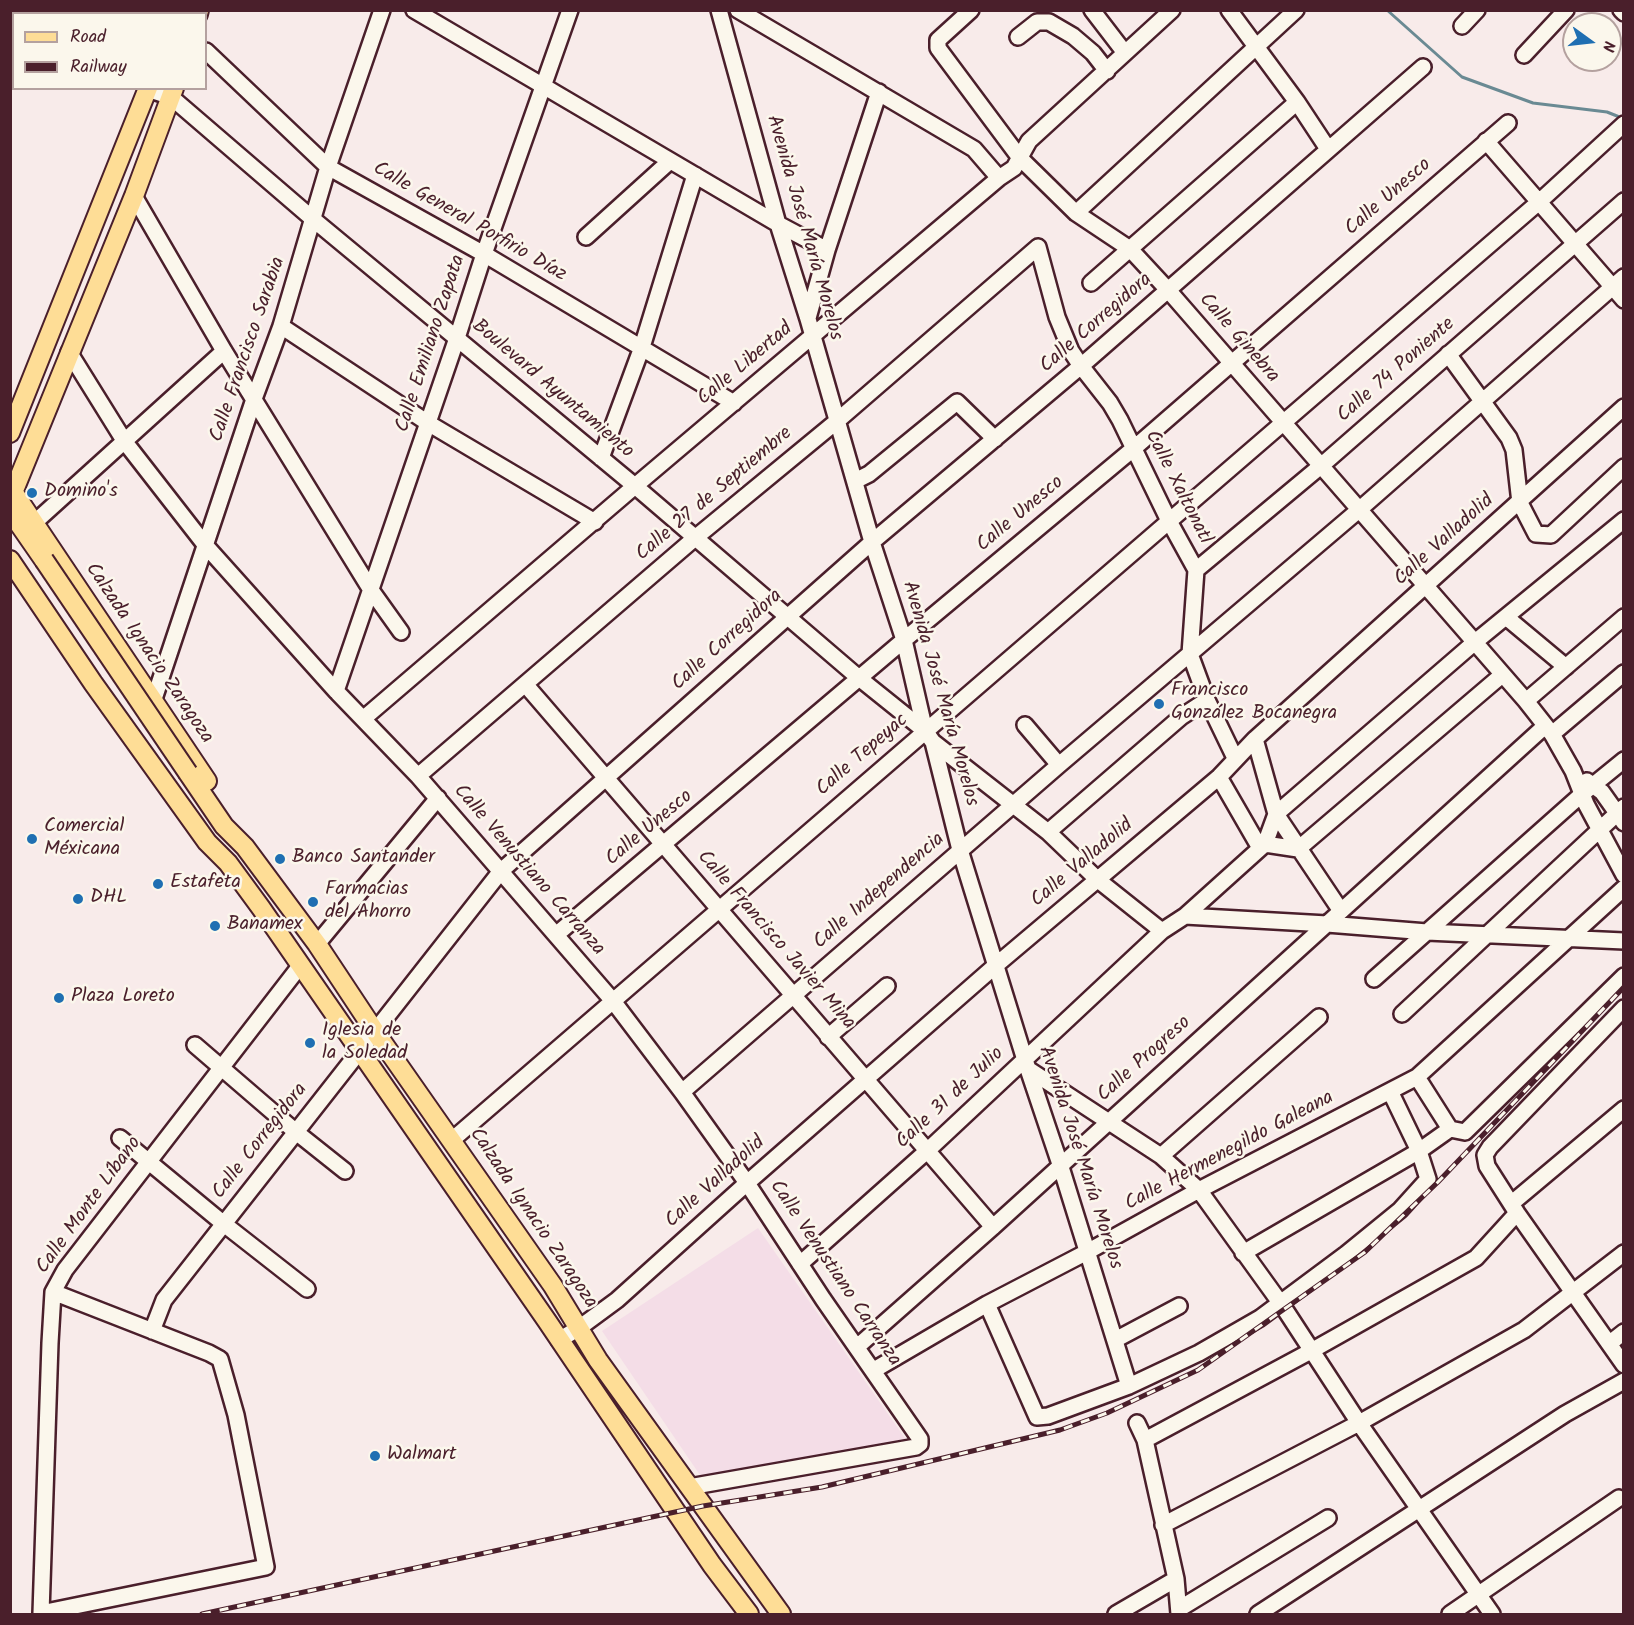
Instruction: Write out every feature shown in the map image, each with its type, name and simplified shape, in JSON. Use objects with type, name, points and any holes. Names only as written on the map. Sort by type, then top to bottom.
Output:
[{"type":"main road","points":[[12,427],[148,90]]},
{"type":"main road","points":[[12,493],[134,195],[173,93]]},
{"type":"main road","name":"Calzada Ignacio Zaragoza","points":[[12,493],[233,819],[246,847]]},
{"type":"main road","name":"Calzada Ignacio Zaragoza","points":[[10,511],[183,776],[228,862],[712,1565],[749,1614]]},
{"type":"main road","name":"Calzada Ignacio Zaragoza","points":[[10,533],[183,776],[224,826],[246,847],[317,944],[376,1033],[553,1286],[598,1360],[782,1614]]},
{"type":"main road","name":"Calzada Ignacio Zaragoza","points":[[10,560],[207,842],[228,862]]},
{"type":"main road","points":[[10,577],[22,583],[37,598]]},
{"type":"main road","points":[[61,636],[60,618],[64,611],[72,608],[95,615]]},
{"type":"main road","points":[[562,1344],[598,1360]]},
{"type":"street","name":"Calle Francisco Sarabia","points":[[153,702],[254,399],[281,326],[328,167],[382,10]]},
{"type":"street","points":[[414,10],[778,224],[827,249]]},
{"type":"street","name":"Calle Emiliano Zapata","points":[[336,691],[484,254],[570,10]]},
{"type":"street","name":"Avenida José María Morelos","points":[[719,10],[778,224],[808,318],[872,542],[904,640],[960,850],[1129,1386]]},
{"type":"street","points":[[738,10],[974,149],[999,178]]},
{"type":"street","name":"Calle Ginebra","points":[[971,10],[938,40],[938,48],[1020,158],[1076,213],[1130,249],[1322,465],[1526,701],[1549,730],[1573,771],[1581,795],[1623,875]]},
{"type":"street","points":[[1092,10],[1125,53]]},
{"type":"street","name":"Calle Libertad","points":[[363,719],[635,486],[999,178],[1014,168],[1029,141],[1107,71],[1155,16],[1172,10]]},
{"type":"street","points":[[1076,213],[1296,10]]},
{"type":"street","points":[[1462,26],[1477,10]]},
{"type":"street","points":[[1524,55],[1566,10]]},
{"type":"street","points":[[1232,15],[1328,148]]},
{"type":"street","points":[[1018,37],[1037,22],[1049,22],[1073,36],[1093,53],[1107,71]]},
{"type":"street","name":"Calle General Porfirio Díaz","points":[[207,52],[328,167],[484,254],[734,403]]},
{"type":"street","name":"Calle Corregidora","points":[[152,1331],[164,1300],[501,871],[786,616],[1081,366],[1423,67]]},
{"type":"street","name":"Boulevard Ayuntamiento","points":[[154,90],[173,93],[314,220],[635,486],[859,678],[1048,832],[1098,880],[1162,931]]},
{"type":"street","points":[[808,318],[827,249],[879,92]]},
{"type":"street","points":[[1091,283],[1297,102]]},
{"type":"street","name":"Calle Unesco","points":[[557,934],[1133,449],[1508,123]]},
{"type":"street","name":"Calle 74 Poniente","points":[[1169,521],[1539,202],[1623,124]]},
{"type":"street","points":[[1486,141],[1574,243],[1618,282],[1623,300]]},
{"type":"street","points":[[586,237],[670,161]]},
{"type":"street","points":[[601,458],[642,347],[695,175]]},
{"type":"street","points":[[134,195],[224,351],[371,590],[401,632]]},
{"type":"street","name":"Calle 74 Poniente","points":[[1196,570],[1322,465],[1623,201]]},
{"type":"street","name":"Calle Xaltonatl","points":[[1038,247],[1057,317],[1071,351],[1110,403],[1196,570],[1190,654],[1207,700],[1235,758]]},
{"type":"street","name":"Calle 27 de Septiembre","points":[[418,776],[695,538],[837,421],[1038,247]]},
{"type":"street","name":"Calle Independencia","points":[[682,1092],[960,850],[1360,509],[1618,282]]},
{"type":"street","points":[[281,326],[428,423],[595,522]]},
{"type":"street","points":[[34,523],[224,351]]},
{"type":"street","name":"Calle Venustiano Carranza","points":[[69,352],[125,442],[206,546],[336,691],[438,798],[613,1001],[747,1183],[920,1439],[920,1444],[916,1447],[689,1487]]},
{"type":"street","points":[[1448,354],[1483,399],[1509,438],[1514,450],[1520,503],[1536,534],[1551,535],[1623,466]]},
{"type":"street","points":[[855,481],[869,474],[957,402],[995,439]]},
{"type":"street","name":"Calle Valladolid","points":[[562,1344],[579,1328],[617,1300],[995,966],[1219,777],[1255,739],[1520,503],[1623,407]]},
{"type":"street","points":[[1276,814],[1475,642],[1623,520]]},
{"type":"street","name":"Calle Tepeyac","points":[[452,1140],[719,908],[929,736],[1169,521]]},
{"type":"street","points":[[1506,616],[1566,667]]},
{"type":"street","points":[[1526,701],[1623,617]]},
{"type":"street","name":"Calle Progreso","points":[[857,1347],[993,1227],[1341,911],[1549,730],[1623,673]]},
{"type":"street","points":[[1219,777],[1262,846],[1298,849],[1502,675]]},
{"type":"street","name":"Calle Francisco Javier Mina","points":[[525,684],[993,1227]]},
{"type":"street","points":[[1048,832],[1181,717],[1207,700]]},
{"type":"street","points":[[1025,725],[1059,765]]},
{"type":"street","points":[[1255,739],[1276,814],[1341,911]]},
{"type":"street","points":[[1374,979],[1623,760]]},
{"type":"street","name":"Calle Ginebra","points":[[1573,771],[1602,792],[1622,814]]},
{"type":"street","points":[[317,944],[438,798]]},
{"type":"street","name":"Calle 31 de Julio","points":[[800,1264],[1027,1064],[1162,931],[1185,916],[1262,846],[1276,814]]},
{"type":"street","points":[[1402,1014],[1600,830],[1622,814]]},
{"type":"street","name":"Calle Hermenegildo Galeana","points":[[874,1370],[987,1304],[1199,1190],[1417,1077],[1623,888]]},
{"type":"street","points":[[1185,916],[1203,919],[1327,924],[1487,936],[1623,941]]},
{"type":"street","name":"Calle Monte Líbano","points":[[152,1331],[216,1355],[220,1359],[236,1415],[266,1567],[41,1613],[53,1292],[65,1270],[300,966]]},
{"type":"street","points":[[1243,1253],[1458,1130],[1623,976]]},
{"type":"street","points":[[828,1037],[887,986]]},
{"type":"street","points":[[1623,1008],[1490,1147],[1485,1155],[1487,1166],[1514,1208],[1610,1343],[1623,1365]]},
{"type":"street","points":[[1161,1156],[1319,1017]]},
{"type":"street","points":[[195,1045],[345,1171]]},
{"type":"street","points":[[1027,1064],[1108,1122],[1161,1156],[1199,1190],[1279,1302],[1359,1423],[1492,1614]]},
{"type":"street","points":[[1417,1077],[1458,1130]]},
{"type":"street","points":[[987,1304],[1037,1417],[1048,1416],[1129,1386],[1198,1353],[1260,1318],[1346,1254],[1391,1217],[1428,1179],[1419,1151],[1390,1091]]},
{"type":"street","points":[[1145,1440],[1311,1351],[1476,1258],[1514,1208],[1623,1109]]},
{"type":"street","points":[[120,1138],[307,1289]]},
{"type":"street","points":[[1163,1525],[1359,1423],[1524,1330],[1623,1253]]},
{"type":"street","points":[[53,1292],[152,1331]]},
{"type":"street","points":[[1115,1340],[1179,1306]]},
{"type":"street","points":[[1610,1343],[1623,1332]]},
{"type":"street","points":[[1258,1614],[1565,1414],[1623,1381]]},
{"type":"street","points":[[1137,1423],[1145,1440],[1176,1579],[1179,1612],[1328,1518]]},
{"type":"street","points":[[1450,1614],[1619,1498]]},
{"type":"street","points":[[1116,1614],[1176,1579]]},
{"type":"shaded area","points":[[758,1228],[909,1444],[704,1481],[602,1331]]},
{"type":"waterway","points":[[1387,10],[1462,77],[1533,103],[1607,112],[1622,118]]},
{"type":"railway","points":[[202,1614],[703,1506],[822,1487],[1060,1430],[1107,1413],[1198,1370],[1365,1252],[1438,1182],[1624,987]]},
{"type":"place","name":"Domino's","points":[[32,493]]},
{"type":"place","name":"Francisco González Bocanegra","points":[[1159,704]]},
{"type":"place","name":"Comercial Méxicana","points":[[32,839]]},
{"type":"place","name":"Banco Santander","points":[[280,859]]},
{"type":"place","name":"Estafeta","points":[[158,884]]},
{"type":"place","name":"DHL","points":[[78,899]]},
{"type":"place","name":"Farmacias del Ahorro","points":[[313,902]]},
{"type":"place","name":"Banamex","points":[[215,926]]},
{"type":"place","name":"Plaza Loreto","points":[[59,998]]},
{"type":"place","name":"Iglesia de la Soledad","points":[[310,1043]]},
{"type":"place","name":"Walmart","points":[[375,1456]]}]
